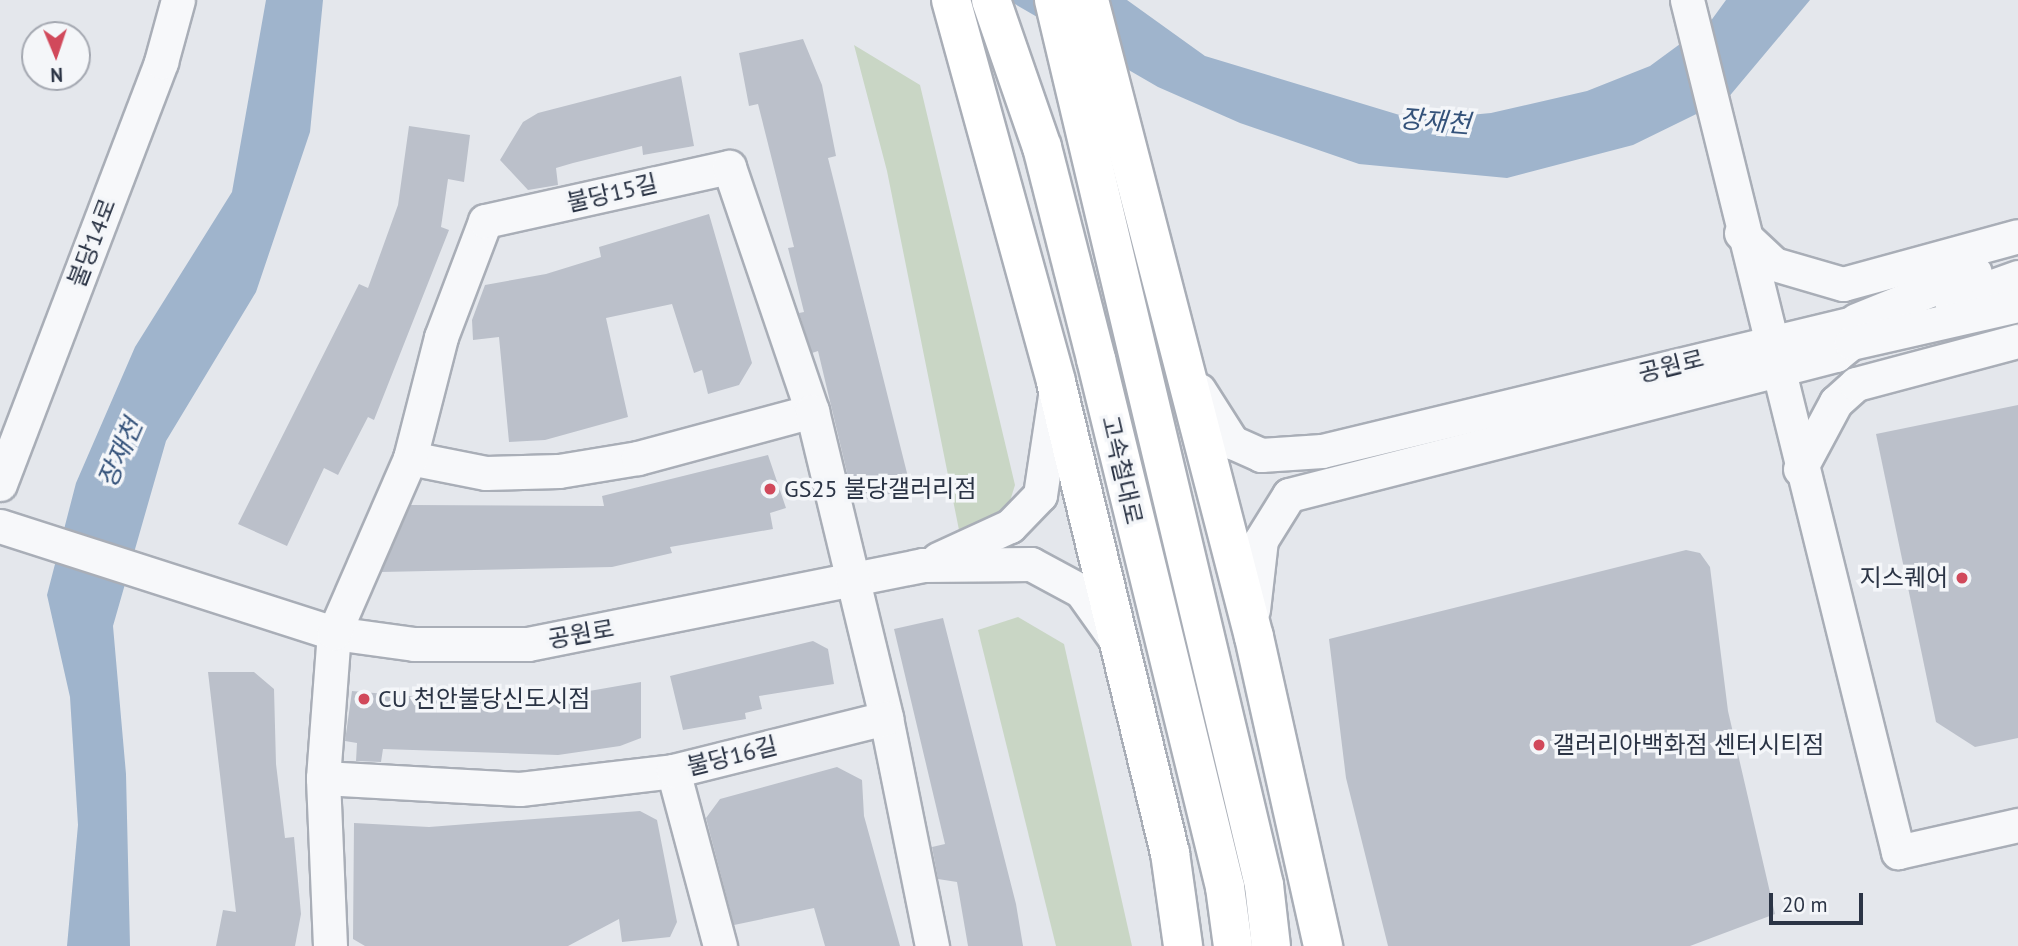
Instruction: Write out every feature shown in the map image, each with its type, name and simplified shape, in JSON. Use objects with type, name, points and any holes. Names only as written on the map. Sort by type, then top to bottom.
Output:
[{"type":"main road","points":[[951,0],[1056,382],[1170,853],[1183,946]]},
{"type":"main road","name":"고속철대로","points":[[991,0],[1042,147],[1225,887],[1233,946]]},
{"type":"main road","name":"고속철대로","points":[[1054,0],[1264,885],[1271,946]]},
{"type":"main road","points":[[1089,0],[1254,637],[1324,946]]},
{"type":"street","name":"불당14로","points":[[0,484],[161,62],[178,0]]},
{"type":"street","points":[[1689,8],[1741,233],[1898,852],[2018,825]]},
{"type":"street","name":"불당15길","points":[[334,633],[410,457],[440,337],[485,222],[729,167],[812,411],[852,580]]},
{"type":"street","points":[[1741,233],[1774,264],[1843,284],[2018,236]]},
{"type":"street","points":[[1846,324],[2018,253]]},
{"type":"street","name":"공원로","points":[[1254,637],[1252,578],[1270,517],[1289,495],[1772,357],[1846,324],[1959,299],[2018,277]]},
{"type":"street","name":"공원로","points":[[1182,362],[1233,442],[1261,455],[1322,451],[1772,357],[1836,355],[1851,343],[2018,305]]},
{"type":"street","points":[[1836,355],[1856,358],[1972,329],[2018,328]]},
{"type":"street","points":[[1800,469],[1836,402],[1856,384],[2018,341]]},
{"type":"street","points":[[923,565],[1010,526],[1040,495],[1056,382]]},
{"type":"street","points":[[410,457],[486,473],[559,471],[638,458],[812,411]]},
{"type":"street","name":"공원로","points":[[0,526],[334,633],[414,644],[528,644],[923,565]]},
{"type":"street","points":[[923,565],[1031,564],[1081,592],[1120,647]]},
{"type":"street","points":[[852,580],[886,718],[932,946]]},
{"type":"street","points":[[330,946],[323,778],[334,633]]},
{"type":"street","name":"불당16길","points":[[720,946],[673,771],[886,718]]},
{"type":"street","points":[[323,778],[520,789],[673,771]]},
{"type":"green space","points":[[854,45],[920,85],[1015,485],[1010,501],[988,524],[959,530],[887,171]]},
{"type":"green space","points":[[1018,617],[1064,644],[1132,946],[1056,946],[978,630]]},
{"type":"water","name":"장재천","points":[[266,0],[323,0],[310,132],[256,292],[166,441],[113,626],[126,774],[130,946],[67,946],[78,825],[70,697],[47,595],[76,483],[135,347],[232,192]]},
{"type":"water","name":"장재천","points":[[1008,0],[1127,0],[1205,56],[1416,120],[1491,113],[1587,91],[1650,66],[1710,22],[1726,0],[1810,0],[1727,99],[1633,145],[1507,178],[1359,164],[1240,123],[1158,87]]},
{"type":"building","points":[[803,39],[822,85],[836,156],[828,158],[911,489],[854,502],[818,351],[812,353],[799,313],[804,312],[788,248],[794,247],[758,104],[749,106],[739,53]]},
{"type":"building","points":[[681,76],[694,146],[643,155],[642,146],[573,163],[556,168],[558,185],[528,190],[500,160],[523,122],[538,113]]},
{"type":"building","points":[[409,126],[470,135],[464,182],[448,179],[441,227],[449,230],[374,420],[368,417],[338,475],[324,468],[287,546],[238,524],[359,284],[368,288],[398,205]]},
{"type":"building","points":[[709,214],[752,363],[739,385],[708,394],[702,370],[694,373],[672,304],[606,318],[628,417],[545,440],[509,442],[499,337],[473,340],[472,320],[485,285],[546,274],[601,257],[599,247]]},
{"type":"building","name":"지스퀘어","points":[[2018,405],[2018,738],[1975,747],[1936,722],[1876,434]]},
{"type":"building","points":[[768,455],[786,508],[770,513],[773,529],[670,547],[672,553],[612,567],[381,572],[410,505],[604,506],[602,496]]},
{"type":"building","name":"갤러리아백화점 센터시티점","points":[[1686,550],[1700,553],[1710,567],[1728,711],[1775,914],[1690,946],[1388,946],[1346,778],[1329,639]]},
{"type":"building","points":[[943,618],[1016,904],[1023,946],[968,946],[957,882],[938,879],[932,847],[945,844],[894,629]]},
{"type":"building","points":[[813,641],[828,649],[834,684],[759,696],[762,709],[745,713],[746,719],[683,730],[670,676]]},
{"type":"building","points":[[208,672],[254,672],[274,689],[276,764],[285,838],[294,837],[301,914],[295,946],[216,946],[223,910],[236,912]]},
{"type":"building","points":[[641,682],[641,738],[620,746],[558,755],[383,749],[381,762],[356,761],[357,743],[345,741],[352,691],[463,701],[549,698]]},
{"type":"building","points":[[837,767],[862,780],[864,816],[900,946],[825,946],[814,908],[734,925],[706,818],[720,799]]},
{"type":"building","points":[[640,811],[657,820],[677,922],[670,937],[622,942],[619,919],[568,946],[365,946],[353,939],[354,823],[429,827]]},
{"type":"place","name":"GS25 불당갤러리점","points":[[770,489]]},
{"type":"place","name":"지스퀘어","points":[[1962,578]]},
{"type":"place","name":"CU 천안불당신도시점","points":[[364,699]]},
{"type":"place","name":"갤러리아백화점 센터시티점","points":[[1539,745]]}]
